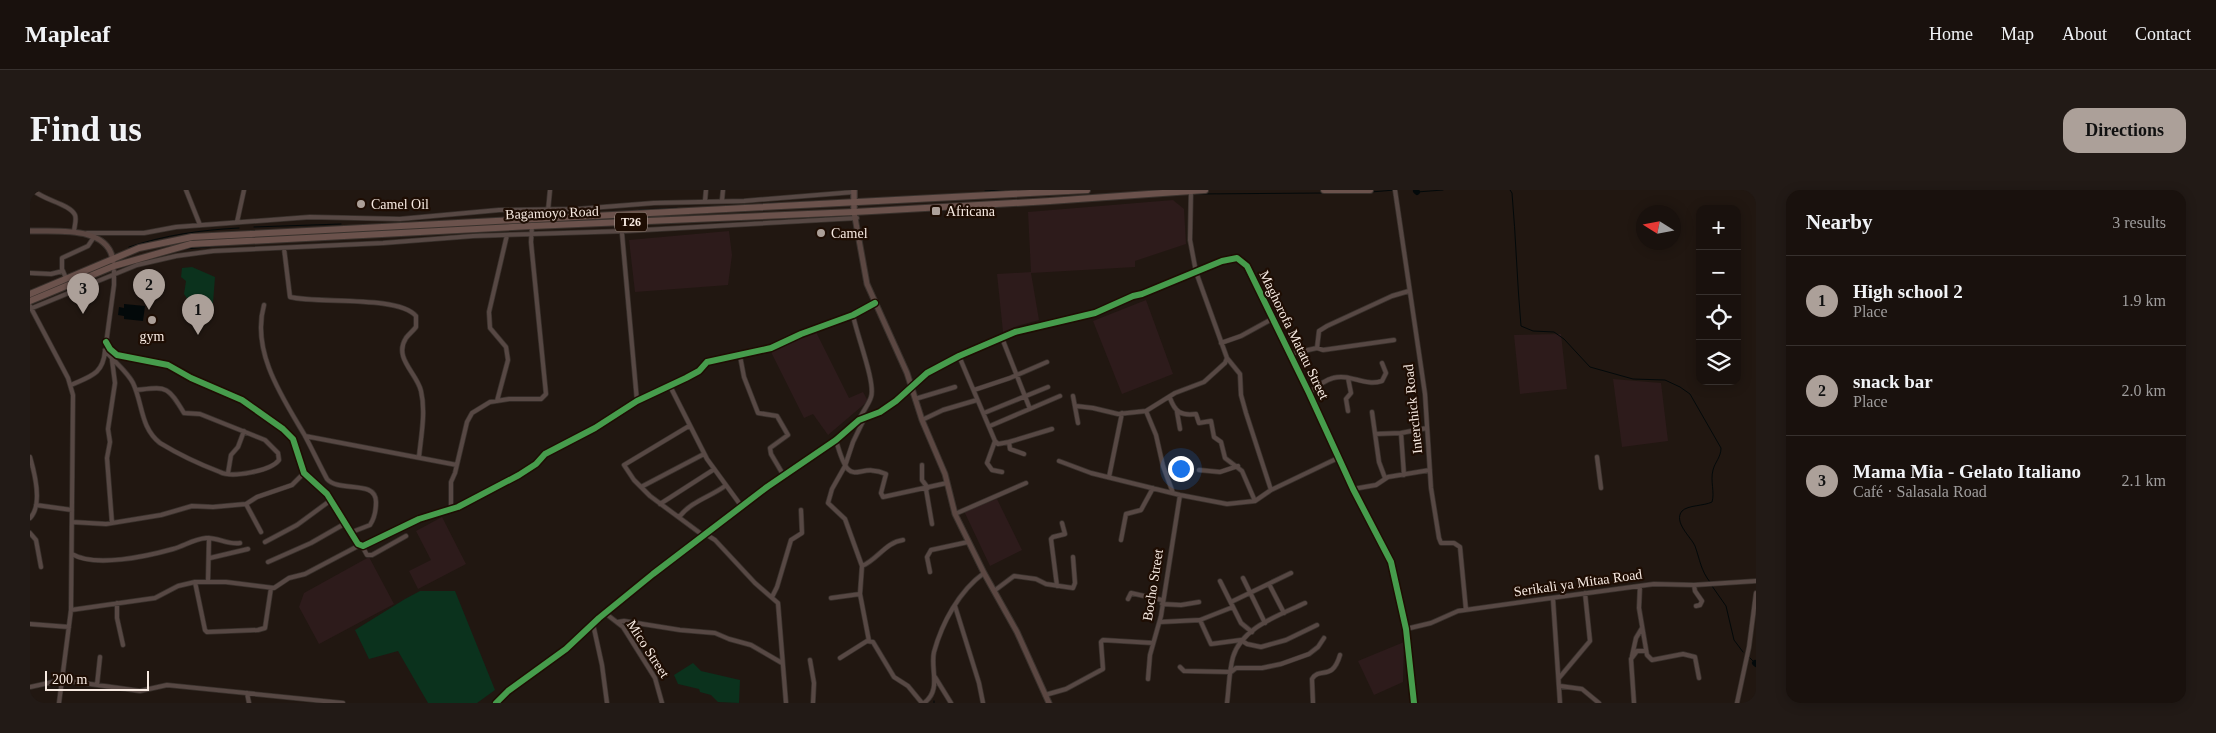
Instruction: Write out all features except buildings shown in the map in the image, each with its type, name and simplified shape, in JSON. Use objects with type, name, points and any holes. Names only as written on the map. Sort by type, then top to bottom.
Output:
[{"type":"highway","name":"Bagamoyo Road","points":[[30,294],[139,248],[180,239],[241,233],[979,193],[1088,190]]},
{"type":"highway","name":"Bagamoyo Road","points":[[30,306],[114,270],[191,244],[621,222],[856,215],[1205,190]]},
{"type":"highway","points":[[1324,190],[1370,190]]},
{"type":"main road","points":[[854,191],[856,215]]},
{"type":"street","points":[[34,190],[43,198],[62,205],[73,213],[75,219],[74,232]]},
{"type":"street","points":[[186,190],[200,225]]},
{"type":"street","points":[[237,222],[244,190]]},
{"type":"street","points":[[548,211],[550,190]]},
{"type":"street","points":[[705,202],[706,190]]},
{"type":"street","points":[[722,200],[723,190]]},
{"type":"street","points":[[1191,190],[1190,240],[1196,272],[1227,358],[1240,374],[1241,395],[1270,490]]},
{"type":"street","name":"Interchick Road","points":[[1395,190],[1424,388],[1430,470],[1439,541],[1443,544],[1454,543],[1460,547],[1466,610]]},
{"type":"street","points":[[30,231],[144,233],[200,225],[310,217],[400,219],[499,210],[548,211],[854,191]]},
{"type":"street","points":[[114,270],[190,254],[231,249],[284,248],[507,235],[622,232],[856,215],[863,272],[907,373],[922,420],[947,483],[955,514],[984,573],[1017,632],[1049,703]]},
{"type":"street","points":[[621,222],[637,401]]},
{"type":"street","points":[[451,510],[450,490],[469,417],[479,407],[497,401],[541,399],[547,392],[531,235],[532,226]]},
{"type":"street","points":[[71,385],[100,370],[103,364],[114,285],[113,258],[106,246],[94,237],[82,233]]},
{"type":"street","points":[[497,401],[508,360],[506,347],[490,328],[489,312],[507,235]]},
{"type":"street","points":[[66,278],[63,271],[62,258],[88,246],[94,237]]},
{"type":"street","points":[[284,248],[290,297],[374,303],[400,308],[412,312],[416,316],[416,327],[406,338],[402,350],[406,363],[421,390],[422,412],[419,457]]},
{"type":"street","name":"Maghorofa Matatu Street","points":[[859,420],[880,412],[927,373],[959,356],[1015,332],[1095,312],[1227,259],[1240,259],[1247,266],[1353,489],[1391,562],[1406,629],[1414,703]]},
{"type":"street","points":[[30,273],[51,274],[63,271]]},
{"type":"street","points":[[1317,348],[1318,334],[1322,329],[1392,296],[1409,291]]},
{"type":"street","points":[[71,610],[155,598],[178,586],[195,582],[208,581],[271,588],[289,578],[305,574],[419,519],[451,510],[519,475],[536,464],[545,454],[595,428],[637,401],[694,374],[707,362],[771,348],[801,334],[853,315],[875,303]]},
{"type":"street","points":[[264,305],[262,332],[266,361],[278,388],[330,482],[369,489],[376,496],[372,523],[368,527],[352,532]]},
{"type":"street","points":[[30,306],[71,385],[74,406],[71,610],[59,703]]},
{"type":"street","points":[[496,703],[512,688],[566,649],[605,613],[742,507],[836,440],[859,420],[871,397],[872,386],[853,315]]},
{"type":"street","points":[[1221,343],[1241,336],[1272,319]]},
{"type":"street","points":[[1002,338],[1030,409]]},
{"type":"street","points":[[1290,354],[1317,348],[1323,350],[1394,340]]},
{"type":"street","points":[[106,342],[117,355],[168,365],[190,378],[250,404],[290,435],[304,473],[331,500],[366,554],[370,555],[406,536]]},
{"type":"street","points":[[105,350],[131,380],[136,390],[143,420],[148,431],[155,438],[195,462],[220,473],[262,470],[276,464],[279,460],[278,454],[268,442],[200,414],[184,413],[175,397],[161,388],[136,390]]},
{"type":"street","points":[[740,356],[744,378],[758,413],[777,416],[788,435],[770,448],[771,454],[784,476]]},
{"type":"street","points":[[959,356],[995,441],[987,463],[992,470],[1002,472]]},
{"type":"street","points":[[1076,406],[1122,413],[1146,410],[1180,391],[1204,382],[1225,363],[1227,358]]},
{"type":"street","points":[[112,359],[115,386],[108,430],[110,442],[107,458],[112,523]]},
{"type":"street","points":[[974,390],[1016,376],[1047,362]]},
{"type":"street","points":[[1309,393],[1333,378],[1348,378],[1368,383],[1382,381],[1386,373],[1382,363]]},
{"type":"street","points":[[1348,378],[1351,392],[1346,399],[1348,411]]},
{"type":"street","points":[[670,386],[713,470],[742,507]]},
{"type":"street","points":[[915,399],[955,387]]},
{"type":"street","points":[[984,413],[1048,387]]},
{"type":"street","points":[[990,426],[1060,396]]},
{"type":"street","points":[[1073,396],[1078,423]]},
{"type":"street","points":[[1170,398],[1173,408],[1177,412],[1189,415],[1196,414],[1199,422],[1211,421],[1214,437],[1220,441],[1225,458],[1238,466],[1244,474],[1254,501]]},
{"type":"street","points":[[922,420],[943,410],[977,400]]},
{"type":"street","points":[[1146,410],[1156,435],[1163,466],[1173,493]]},
{"type":"street","points":[[1177,412],[1180,429]]},
{"type":"street","points":[[1372,412],[1379,462],[1385,478]]},
{"type":"street","points":[[1109,477],[1122,413]]},
{"type":"street","points":[[866,416],[850,450],[845,466],[832,489],[828,503],[845,519],[862,566],[860,594],[869,641],[876,645],[894,677],[908,686],[923,703],[930,696],[935,677],[933,659],[944,625],[955,606],[974,581],[984,573]]},
{"type":"street","points":[[689,426],[624,463],[634,480],[641,487],[660,504],[706,536],[715,540],[778,605],[786,703]]},
{"type":"street","points":[[1375,434],[1401,433],[1428,428]]},
{"type":"street","points":[[995,441],[998,444],[1009,442],[1052,429]]},
{"type":"street","points":[[228,473],[231,455],[238,449],[244,431]]},
{"type":"street","points":[[1401,433],[1404,475]]},
{"type":"street","points":[[304,436],[457,465]]},
{"type":"street","points":[[836,440],[845,466],[853,473],[872,471],[886,474],[881,493],[883,497],[947,483]]},
{"type":"street","points":[[1009,442],[1010,449],[1024,454]]},
{"type":"street","points":[[641,487],[704,454]]},
{"type":"street","points":[[1597,457],[1601,488]]},
{"type":"street","points":[[30,458],[36,505],[34,514],[30,518]]},
{"type":"street","points":[[1059,461],[1075,468],[1220,504],[1254,501],[1270,490],[1338,458]]},
{"type":"street","points":[[922,465],[922,480],[927,488],[932,524]]},
{"type":"street","points":[[1199,470],[1220,472],[1238,466]]},
{"type":"street","points":[[660,504],[713,470]]},
{"type":"street","points":[[1353,489],[1376,485],[1385,478],[1430,470]]},
{"type":"street","points":[[72,522],[112,523],[161,515],[192,506],[214,507],[246,504],[257,497],[292,486],[304,473]]},
{"type":"street","points":[[955,514],[1026,483]]},
{"type":"street","points":[[677,516],[680,516],[684,510],[703,497],[725,486]]},
{"type":"street","points":[[1121,540],[1126,514],[1141,510],[1153,488]]},
{"type":"street","name":"Bocho Street","points":[[1148,679],[1153,643],[1160,622],[1180,495]]},
{"type":"street","points":[[265,542],[297,525],[331,500]]},
{"type":"street","points":[[246,504],[261,532]]},
{"type":"street","points":[[36,505],[72,510]]},
{"type":"street","points":[[772,597],[777,587],[791,540],[802,533],[801,510]]},
{"type":"street","points":[[268,562],[310,543],[346,523]]},
{"type":"street","points":[[1057,586],[1052,539],[1053,537],[1065,534],[1062,523]]},
{"type":"street","points":[[30,532],[36,540],[42,567]]},
{"type":"street","points":[[72,554],[86,560],[134,557],[156,554],[209,538],[230,543],[240,543]]},
{"type":"street","points":[[208,581],[209,538]]},
{"type":"street","points":[[862,566],[873,560],[894,541],[903,540]]},
{"type":"street","points":[[930,572],[927,557],[931,550],[968,542]]},
{"type":"street","points":[[210,558],[248,550]]},
{"type":"street","points":[[994,591],[1014,576],[1036,578],[1046,584],[1071,588],[1075,585],[1073,556]]},
{"type":"street","points":[[1231,602],[1292,573]]},
{"type":"street","points":[[1243,578],[1265,623]]},
{"type":"street","name":"Serikali ya Mitaa Road","points":[[1406,629],[1431,623],[1454,612],[1585,593],[1640,586],[1756,581]]},
{"type":"street","points":[[195,582],[205,630],[208,632],[258,630],[265,628],[271,588]]},
{"type":"street","points":[[1220,582],[1241,622],[1252,632]]},
{"type":"street","points":[[1269,584],[1284,613]]},
{"type":"street","points":[[1694,585],[1695,591],[1702,601],[1700,605],[1696,606]]},
{"type":"street","points":[[1640,586],[1639,608],[1646,655],[1652,660],[1683,654],[1696,657],[1699,678]]},
{"type":"street","points":[[1559,678],[1590,641],[1585,593]]},
{"type":"street","points":[[1738,703],[1754,635],[1756,593]]},
{"type":"street","points":[[831,598],[860,594]]},
{"type":"street","points":[[1128,599],[1130,594],[1132,594],[1181,605],[1199,602]]},
{"type":"street","points":[[1553,599],[1560,703]]},
{"type":"street","points":[[118,603],[118,618],[123,645]]},
{"type":"street","points":[[1200,620],[1211,644],[1241,640],[1265,623],[1305,603]]},
{"type":"street","points":[[955,606],[984,702]]},
{"type":"street","points":[[1160,622],[1200,620],[1233,606]]},
{"type":"street","name":"Mico Street","points":[[605,613],[623,627],[655,678],[662,703]]},
{"type":"street","points":[[618,622],[624,621],[680,630],[708,631],[751,645],[782,663]]},
{"type":"street","points":[[30,624],[69,627]]},
{"type":"street","points":[[593,624],[602,665],[607,703]]},
{"type":"street","points":[[1241,640],[1255,646],[1268,645],[1286,640],[1317,625]]},
{"type":"street","points":[[1634,703],[1630,670],[1636,638],[1642,628]]},
{"type":"street","points":[[1180,666],[1184,671],[1231,672],[1236,668],[1262,668],[1299,658],[1314,651],[1324,638]]},
{"type":"street","points":[[1045,695],[1066,689],[1103,669],[1101,642],[1103,640],[1153,643]]},
{"type":"street","points":[[1228,703],[1232,659],[1241,640]]},
{"type":"street","points":[[840,658],[869,641]]},
{"type":"street","points":[[1632,656],[1640,650],[1646,651]]},
{"type":"street","points":[[1313,703],[1312,679],[1317,674],[1329,673],[1333,670],[1340,655]]},
{"type":"street","points":[[97,685],[100,657]]},
{"type":"street","points":[[810,660],[814,683],[813,703]]},
{"type":"street","points":[[935,677],[951,703]]},
{"type":"street","points":[[30,687],[62,680],[140,691],[167,685],[343,703]]},
{"type":"street","points":[[1560,686],[1582,689],[1599,703]]},
{"type":"street","points":[[247,694],[249,703]]},
{"type":"shaded area","points":[[1173,200],[1184,209],[1186,244],[1135,261],[1135,267],[1031,273],[1039,320],[1003,332],[997,274],[1031,272],[1028,212]]},
{"type":"shaded area","points":[[729,231],[732,255],[728,285],[635,292],[629,240]]},
{"type":"shaded area","points":[[1146,300],[1173,374],[1122,394],[1093,321]]},
{"type":"shaded area","points":[[124,304],[145,306],[143,321],[124,319],[124,316],[118,315],[119,307],[124,308]]},
{"type":"shaded area","points":[[814,328],[849,398],[863,392],[868,401],[828,435],[813,414],[804,418],[770,350],[814,331]]},
{"type":"shaded area","points":[[1561,334],[1567,389],[1520,394],[1514,335]]},
{"type":"shaded area","points":[[1613,379],[1661,383],[1668,441],[1622,447]]},
{"type":"shaded area","points":[[997,499],[1022,550],[990,566],[964,511]]},
{"type":"shaded area","points":[[442,517],[466,564],[418,589],[409,571],[431,560],[416,531]]},
{"type":"shaded area","points":[[369,557],[394,604],[319,644],[299,607],[304,593]]},
{"type":"shaded area","points":[[1404,642],[1403,682],[1374,695],[1358,661]]},
{"type":"green space","points":[[192,267],[215,277],[213,303],[203,311],[195,310],[184,294],[186,281],[181,277],[182,268]]},
{"type":"green space","points":[[420,591],[455,591],[495,690],[477,703],[428,703],[398,651],[369,659],[355,630]]},
{"type":"green space","points":[[693,663],[701,671],[740,680],[739,703],[718,702],[711,695],[700,692],[699,689],[678,684],[674,675]]},
{"type":"waterway","points":[[985,191],[1004,190]]},
{"type":"waterway","points":[[1371,192],[1395,190]]},
{"type":"waterway","points":[[1417,192],[1443,190]]},
{"type":"waterway","points":[[1510,190],[1512,193],[1521,326],[1533,331],[1554,332],[1564,339],[1590,367],[1633,379],[1665,380],[1680,387],[1690,394],[1721,448],[1712,474],[1712,502],[1685,509],[1680,515],[1681,525],[1695,546],[1710,582]]},
{"type":"waterway","points":[[1196,194],[1325,193]]},
{"type":"waterway","points":[[781,203],[814,201]]},
{"type":"waterway","points":[[770,203],[777,203]]},
{"type":"waterway","points":[[639,210],[677,208]]},
{"type":"waterway","points":[[455,220],[501,218]]},
{"type":"waterway","points":[[254,227],[341,224]]},
{"type":"waterway","points":[[129,247],[183,234],[239,228]]},
{"type":"waterway","points":[[185,249],[228,245]]},
{"type":"waterway","points":[[34,303],[44,298]]},
{"type":"waterway","points":[[1712,586],[1726,606],[1734,640],[1743,652]]},
{"type":"waterway","points":[[1749,657],[1755,663]]},
{"type":"cycle path","points":[[496,703],[508,691],[566,649],[599,618],[653,574],[767,487],[836,440],[859,420],[880,412],[896,401],[927,373],[959,356],[1015,332],[1095,313],[1222,261],[1237,258],[1247,266],[1353,489],[1391,562],[1406,629],[1414,703]]},
{"type":"cycle path","points":[[106,342],[117,355],[168,365],[191,378],[242,400],[283,429],[293,439],[304,473],[327,494],[358,544],[363,546],[419,519],[458,507],[519,475],[536,464],[545,454],[595,428],[637,401],[699,371],[707,362],[771,348],[801,334],[853,315],[875,303]]},
{"type":"place","name":"Camel Oil","points":[[361,204]]},
{"type":"place","name":"Africana","points":[[936,211]]},
{"type":"place","name":"Camel","points":[[821,233]]},
{"type":"place","name":"snack bar","points":[[149,310]]},
{"type":"place","name":"Mama Mia - Gelato Italiano","points":[[83,314]]},
{"type":"place","name":"gym","points":[[152,320]]},
{"type":"place","name":"High school 2","points":[[198,335]]}]
